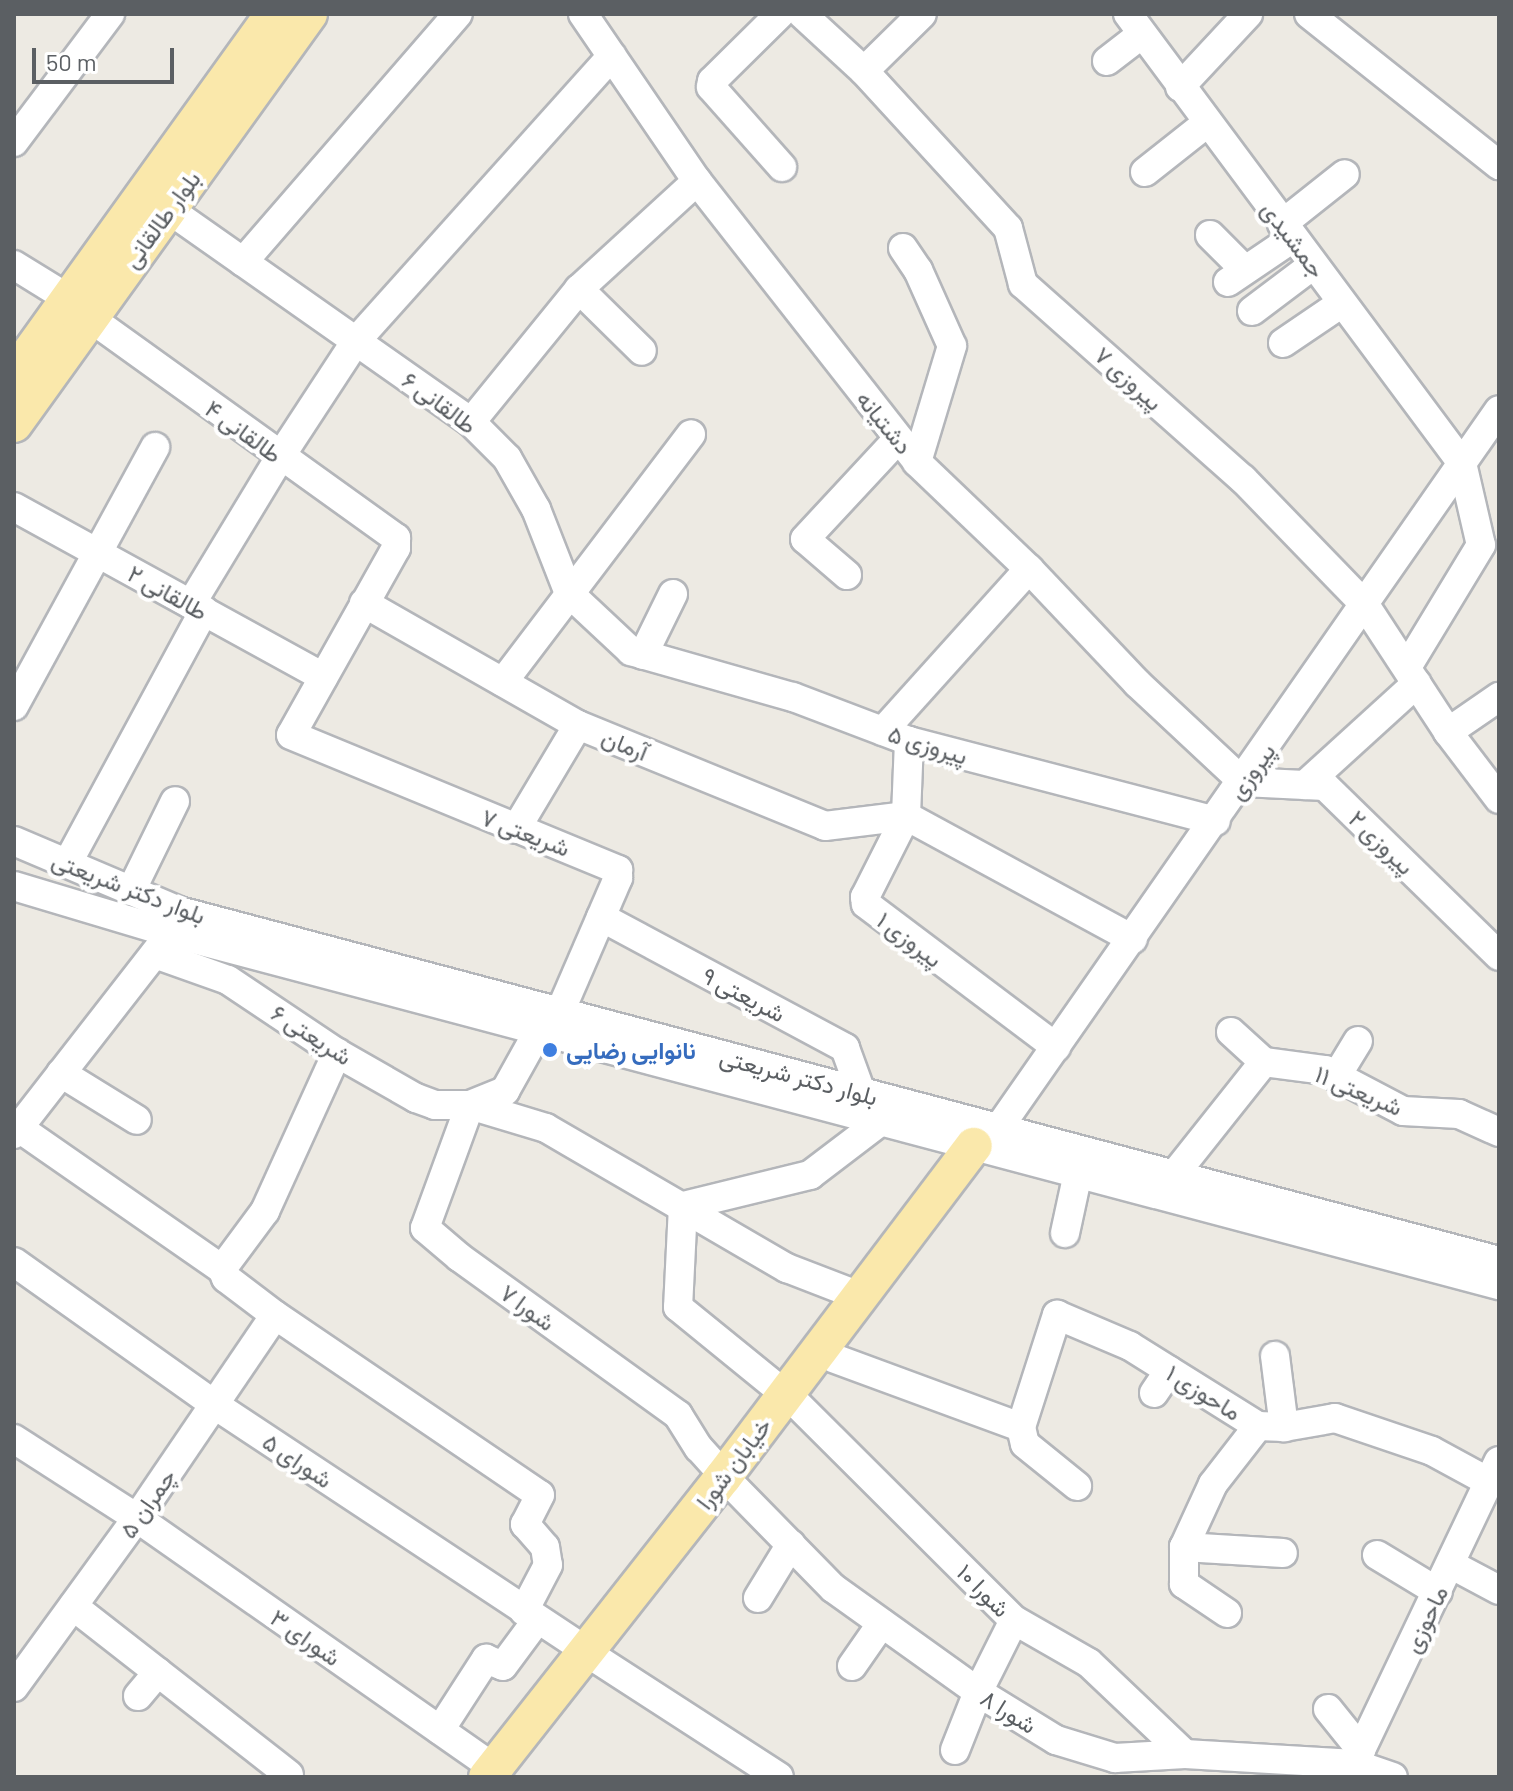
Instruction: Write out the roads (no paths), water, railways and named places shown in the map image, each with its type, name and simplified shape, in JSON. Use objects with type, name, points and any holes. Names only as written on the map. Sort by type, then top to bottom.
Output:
[{"type":"main road","name":"بلوار طالقانی","points":[[14,424],[79,309],[273,14]]},
{"type":"main road","name":"بلوار طالقانی","points":[[14,375],[79,309],[168,209],[309,14]]},
{"type":"main road","name":"خیابان شورا","points":[[497,1774],[792,1400],[862,1297],[988,1142]]},
{"type":"main road","name":"خیابان شورا","points":[[792,1400],[833,1358],[988,1142]]},
{"type":"street","points":[[14,142],[110,14]]},
{"type":"street","points":[[243,262],[458,14]]},
{"type":"street","points":[[780,14],[712,81],[711,87],[782,167]]},
{"type":"street","name":"پیروزی ۷","points":[[802,14],[864,71],[1008,228],[1023,284],[1243,479],[1365,605],[1448,732],[1499,799]]},
{"type":"street","points":[[864,71],[922,14]]},
{"type":"street","points":[[1180,87],[1248,14]]},
{"type":"street","points":[[1309,14],[1499,165]]},
{"type":"street","points":[[1336,14],[1499,144]]},
{"type":"street","name":"دشتیانه","points":[[594,19],[612,56],[697,181],[897,440],[1029,569],[1137,683],[1243,782]]},
{"type":"street","points":[[1107,61],[1135,24]]},
{"type":"street","name":"جمشیدی","points":[[1135,24],[1462,463]]},
{"type":"street","points":[[67,864],[197,608],[280,457],[356,341],[612,56]]},
{"type":"street","points":[[1145,172],[1207,123]]},
{"type":"street","points":[[1210,235],[1236,276],[1288,231],[1345,174]]},
{"type":"street","points":[[471,422],[579,289],[697,181]]},
{"type":"street","name":"طالقانی ۶","points":[[168,209],[471,422],[507,458],[536,509],[569,593],[631,651],[643,655]]},
{"type":"street","points":[[903,248],[918,270],[952,346],[917,462]]},
{"type":"street","name":"طالقانی ۴","points":[[14,265],[79,309],[397,542],[364,603]]},
{"type":"street","points":[[1252,311],[1313,265]]},
{"type":"street","points":[[579,289],[642,351]]},
{"type":"street","points":[[1283,343],[1342,303]]},
{"type":"street","name":"پیروزی","points":[[988,1142],[1216,821],[1499,410]]},
{"type":"street","points":[[503,682],[691,434]]},
{"type":"street","points":[[847,575],[805,539],[897,440]]},
{"type":"street","points":[[14,706],[95,552],[155,447]]},
{"type":"street","points":[[1305,785],[1412,675],[1481,545],[1462,463]]},
{"type":"street","name":"طالقانی ۲","points":[[14,507],[323,677]]},
{"type":"street","points":[[883,731],[1029,569]]},
{"type":"street","points":[[643,655],[673,594]]},
{"type":"street","points":[[323,677],[364,603]]},
{"type":"street","name":"آرمان","points":[[364,603],[578,725],[825,826],[906,816]]},
{"type":"street","name":"پیروزی ۵","points":[[643,655],[793,697],[909,741],[1216,821]]},
{"type":"street","name":"شریعتی ۷","points":[[323,677],[291,735],[618,870],[601,917],[549,1021],[505,1091],[470,1105]]},
{"type":"street","points":[[1448,732],[1499,697]]},
{"type":"street","points":[[516,829],[578,725]]},
{"type":"street","name":"پیروزی ۱","points":[[909,741],[906,816],[865,897],[866,904],[1056,1047]]},
{"type":"street","name":"پیروزی ۲","points":[[1243,782],[1325,786],[1499,956]]},
{"type":"street","points":[[131,891],[175,801]]},
{"type":"street","points":[[906,816],[1133,939]]},
{"type":"street","name":"بلوار دکتر شریعتی","points":[[14,841],[179,911],[549,1021],[787,1084],[881,1121],[1174,1175],[1499,1261]]},
{"type":"street","name":"بلوار دکتر شریعتی","points":[[18,893],[163,943],[238,951],[549,1021]]},
{"type":"street","name":"شریعتی ۹","points":[[601,917],[845,1048],[861,1092]]},
{"type":"street","points":[[163,943],[16,1131],[222,1269],[226,1278],[275,1315],[540,1495],[525,1524],[545,1547],[548,1565],[530,1616],[503,1666],[486,1659],[440,1730]]},
{"type":"street","name":"شریعتی ۶","points":[[163,943],[228,980],[337,1053],[416,1098],[435,1105],[470,1105]]},
{"type":"street","points":[[228,980],[238,951]]},
{"type":"street","points":[[1174,1175],[1264,1062],[1231,1032]]},
{"type":"street","points":[[1336,1077],[1358,1041]]},
{"type":"street","points":[[222,1269],[265,1211],[337,1053]]},
{"type":"street","name":"شریعتی ۱۱","points":[[1264,1062],[1325,1070],[1403,1111],[1459,1114],[1499,1132]]},
{"type":"street","points":[[61,1073],[137,1120]]},
{"type":"street","name":"بلوار دکتر شریعتی","points":[[787,1084],[861,1092],[988,1142],[1078,1173],[1499,1285]]},
{"type":"street","points":[[470,1105],[546,1128],[787,1268],[862,1297]]},
{"type":"street","name":"شورا ۷","points":[[470,1105],[425,1228],[459,1257],[678,1415],[699,1448],[729,1481]]},
{"type":"street","points":[[683,1206],[810,1175],[881,1121]]},
{"type":"street","points":[[1065,1233],[1078,1173]]},
{"type":"street","name":"شورا ۱۰","points":[[683,1206],[678,1307],[792,1400],[1014,1620],[1089,1663],[1185,1754]]},
{"type":"street","name":"شورای ۵","points":[[14,1262],[215,1405],[530,1616],[779,1777]]},
{"type":"street","name":"چمران ۵","points":[[14,1687],[73,1606],[127,1512],[215,1405],[275,1315]]},
{"type":"street","name":"ماحوزی ۱","points":[[1021,1427],[1057,1315],[1130,1346],[1162,1382],[1271,1427]]},
{"type":"street","points":[[1271,1427],[1275,1356]]},
{"type":"street","points":[[833,1358],[1021,1427],[1025,1444],[1077,1486]]},
{"type":"street","points":[[1227,1613],[1184,1584],[1184,1547],[1213,1484],[1271,1427],[1335,1418],[1495,1472]]},
{"type":"street","name":"شورای ۳","points":[[14,1439],[127,1512],[440,1730],[497,1774]]},
{"type":"street","name":"ماحوزی","points":[[1355,1763],[1495,1472]]},
{"type":"street","name":"شورا ۸","points":[[729,1481],[833,1588],[978,1692],[1056,1740],[1139,1767],[1185,1754],[1355,1763],[1393,1777]]},
{"type":"street","points":[[758,1598],[791,1544]]},
{"type":"street","points":[[1184,1547],[1283,1553]]},
{"type":"street","points":[[1377,1555],[1438,1592]]},
{"type":"street","points":[[1452,1565],[1499,1590]]},
{"type":"street","points":[[73,1606],[289,1775]]},
{"type":"street","points":[[955,1750],[978,1692],[1014,1620]]},
{"type":"street","points":[[852,1666],[882,1623]]},
{"type":"street","points":[[138,1696],[158,1672]]},
{"type":"street","points":[[1328,1709],[1355,1763]]},
{"type":"place","name":"نانوایی رضایی","points":[[550,1050]]}]
